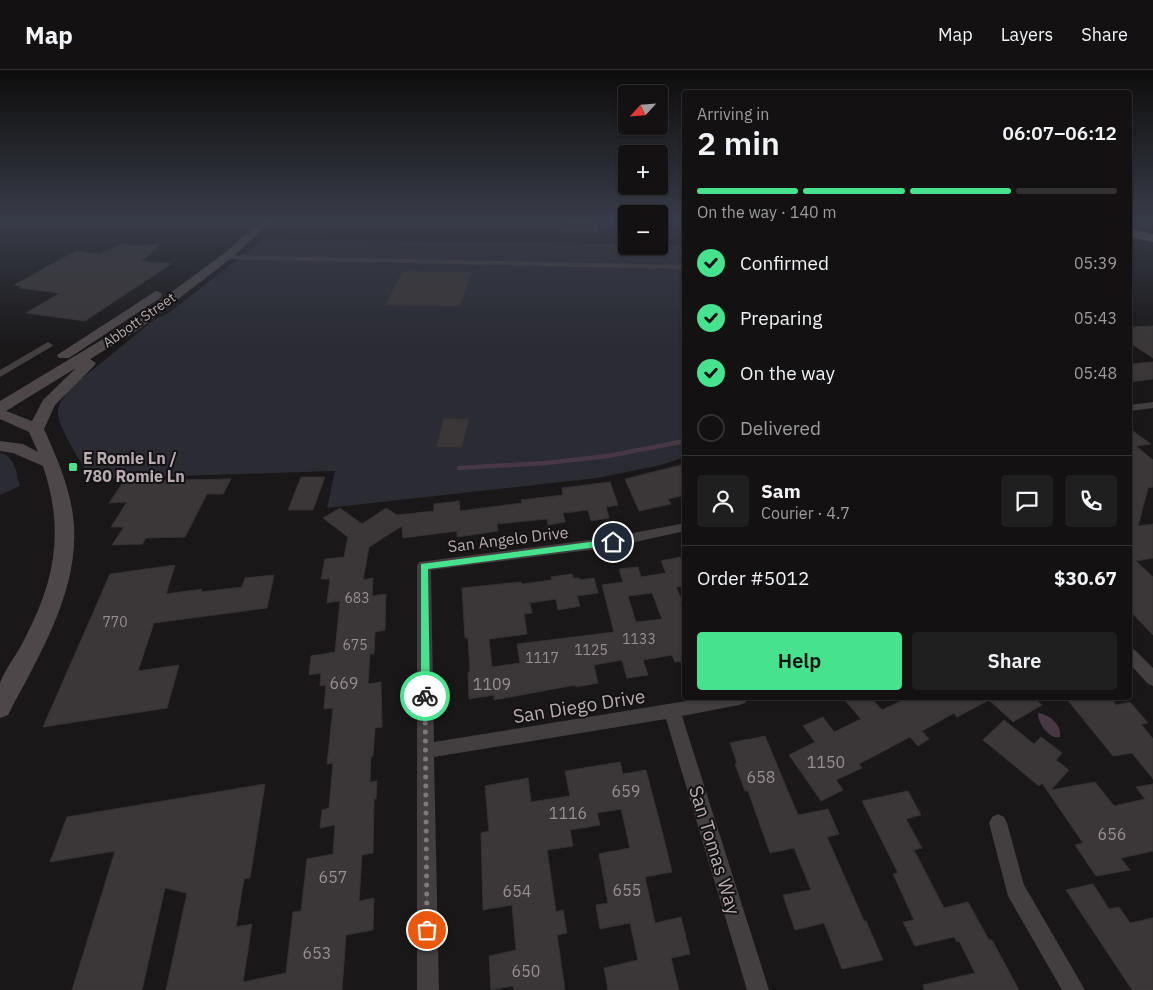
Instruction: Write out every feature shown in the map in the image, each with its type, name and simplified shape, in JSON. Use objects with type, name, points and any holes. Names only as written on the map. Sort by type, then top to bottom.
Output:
[{"type":"main road","name":"Abbott Street","points":[[0,408],[111,341],[218,262]]},
{"type":"main road","name":"Abbott Street","points":[[0,394],[45,368],[145,302],[196,264]]},
{"type":"main road","points":[[0,436],[30,426],[48,403],[111,341]]},
{"type":"main road","points":[[0,414],[30,426],[51,463],[57,480],[66,526],[62,566],[46,613],[0,708]]},
{"type":"main road","points":[[0,446],[17,448],[29,455],[51,463]]},
{"type":"street","points":[[452,262],[682,267]]},
{"type":"street","points":[[0,374],[48,345]]},
{"type":"street","points":[[1132,408],[1153,405]]},
{"type":"street","name":"San Angelo Drive","points":[[425,751],[424,566],[613,542],[682,528]]},
{"type":"street","points":[[1132,656],[1153,679]]},
{"type":"street","name":"San Diego Drive","points":[[425,751],[729,700]]},
{"type":"street","name":"San Tomas Way","points":[[672,711],[758,990]]},
{"type":"street","points":[[425,751],[428,990]]},
{"type":"street","points":[[998,823],[1015,890],[1074,990]]},
{"type":"shaded area","points":[[234,262],[682,262],[682,458],[661,465],[597,478],[327,508],[335,471],[91,479],[61,425],[58,410],[60,403],[75,384],[155,319],[167,314]]},
{"type":"shaded area","points":[[0,453],[5,454],[12,461],[20,486],[0,495]]},
{"type":"shaded area","points":[[1038,713],[1046,715],[1057,724],[1060,737],[1052,736],[1044,730],[1039,721]]},
{"type":"building","points":[[56,262],[150,262],[171,264],[85,321],[26,313],[60,293],[19,288],[22,286],[14,285]]},
{"type":"building","points":[[403,271],[471,272],[460,306],[385,305]]},
{"type":"building","points":[[1153,326],[1153,358],[1132,344],[1132,327]]},
{"type":"building","points":[[1153,362],[1153,379],[1132,382],[1132,364]]},
{"type":"building","points":[[444,418],[469,419],[462,447],[436,447]]},
{"type":"building","points":[[1132,430],[1151,444],[1136,446],[1153,460],[1153,487],[1148,488],[1138,526],[1153,524],[1153,558],[1136,561],[1153,577],[1153,635],[1132,613]]},
{"type":"building","points":[[682,465],[682,496],[668,499],[671,504],[639,511],[625,479]]},
{"type":"building","points":[[301,477],[325,477],[313,510],[288,510]]},
{"type":"building","points":[[231,479],[223,494],[207,494],[185,537],[146,538],[142,544],[112,545],[124,527],[111,527],[127,502],[109,503],[124,481]]},
{"type":"building","points":[[610,482],[618,505],[606,507],[609,518],[591,521],[588,510],[563,513],[565,522],[548,525],[547,519],[497,524],[498,531],[457,537],[457,531],[403,538],[402,526],[369,547],[363,580],[373,578],[372,596],[386,594],[385,630],[375,632],[374,654],[370,654],[368,684],[381,682],[382,727],[375,728],[373,756],[371,757],[370,782],[377,781],[376,799],[374,799],[373,853],[362,855],[359,901],[374,898],[373,930],[346,935],[342,990],[166,990],[187,893],[165,888],[142,990],[72,990],[115,851],[50,862],[67,817],[265,784],[250,878],[244,879],[236,927],[252,924],[243,982],[286,973],[293,912],[301,911],[307,859],[333,854],[335,825],[320,828],[322,810],[329,808],[333,763],[327,764],[333,708],[324,709],[326,685],[320,686],[321,673],[309,675],[311,656],[335,652],[340,601],[327,603],[330,579],[321,579],[325,559],[344,557],[348,537],[323,518],[340,508],[362,524],[386,508],[397,515],[434,511],[434,504],[459,501],[460,511],[522,503],[521,500],[563,495],[562,488]]},
{"type":"building","points":[[680,557],[682,561],[682,586],[676,587],[682,601],[680,604],[682,609],[682,661],[675,662],[672,655],[643,660],[648,675],[627,678],[622,660],[594,665],[598,683],[576,687],[575,685],[494,700],[494,695],[469,699],[468,638],[465,638],[462,588],[521,582],[522,584],[552,580],[551,577],[572,574],[573,578],[579,578],[580,580],[594,578],[598,593],[577,596],[580,606],[558,610],[556,599],[530,603],[532,613],[524,614],[527,634],[489,639],[492,667],[520,663],[517,644],[614,632],[602,585],[623,582],[619,569],[638,567],[641,577],[666,573],[661,561]],"holes":[[[652,593],[662,619],[636,622],[628,596]]]},
{"type":"building","points":[[175,565],[166,594],[202,589],[201,592],[242,587],[245,578],[274,575],[267,608],[154,623],[138,671],[179,665],[167,708],[43,727],[110,574]]},
{"type":"building","points":[[845,700],[873,700],[882,710],[903,700],[989,700],[957,717],[954,713],[922,731],[929,739],[918,746],[910,737],[859,764],[862,768],[836,780],[843,790],[821,801],[789,755],[815,742],[803,726],[823,717],[834,732],[861,719]]},
{"type":"building","points":[[989,700],[1036,700],[1042,705],[1013,722]]},
{"type":"building","points":[[1068,700],[1112,700],[1116,705],[1130,702],[1148,723],[1141,724],[1153,739],[1153,779],[1132,753],[1113,756]]},
{"type":"building","points":[[1004,720],[1034,744],[1041,737],[1062,753],[1056,760],[1069,770],[1051,790],[1095,782],[1114,806],[1145,799],[1136,787],[1153,784],[1153,851],[1121,858],[1130,870],[1096,876],[1075,845],[1083,843],[1042,783],[1039,786],[983,740]]},
{"type":"building","points":[[765,736],[798,815],[828,809],[839,834],[827,837],[883,960],[842,969],[824,923],[795,930],[783,895],[811,890],[794,848],[770,853],[748,791],[745,791],[735,764],[737,763],[730,743]]},
{"type":"building","points":[[620,762],[623,774],[646,770],[662,831],[672,872],[645,877],[655,923],[681,917],[690,954],[671,958],[679,990],[608,990],[604,968],[638,960],[630,923],[600,929],[596,905],[608,903],[599,854],[630,848],[621,809],[597,813],[600,825],[570,830],[573,846],[547,850],[556,912],[563,910],[567,933],[557,935],[565,990],[514,990],[513,986],[491,990],[489,956],[516,950],[512,905],[483,910],[481,833],[489,831],[485,786],[528,778],[531,802],[570,796],[565,771]]},
{"type":"building","points":[[908,791],[921,815],[906,819],[922,848],[914,850],[944,908],[968,902],[989,940],[992,940],[1019,990],[924,990],[923,985],[975,973],[959,941],[957,942],[954,937],[915,946],[903,922],[914,920],[893,874],[898,873],[862,801]]},
{"type":"building","points":[[1093,884],[1109,909],[1119,907],[1130,923],[1153,918],[1153,990],[1132,990],[1066,890]]},
{"type":"waterway","points":[[459,468],[546,463],[608,456],[682,442]]},
{"type":"way so far","points":[[425,696],[427,930]]},
{"type":"place","name":"E Romie Ln / 780 Romie Ln","points":[[73,467]]},
{"type":"route","points":[[425,696],[424,566],[613,542]]}]
